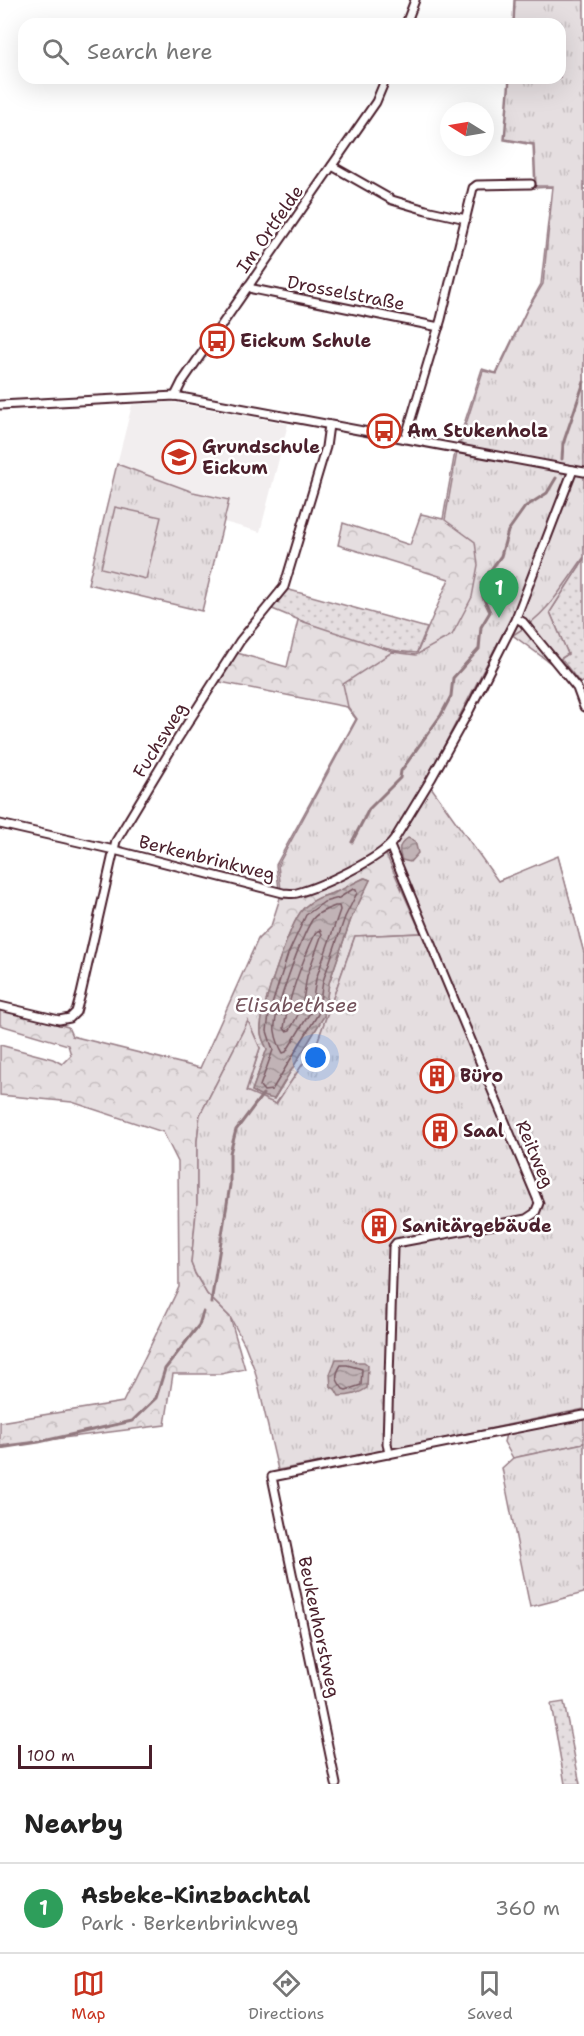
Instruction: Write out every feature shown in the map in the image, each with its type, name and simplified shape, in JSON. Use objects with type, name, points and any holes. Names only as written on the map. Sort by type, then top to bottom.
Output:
[{"type":"street","points":[[408,18],[415,0]]},
{"type":"street","name":"Im Ortfelde","points":[[175,396],[182,382],[376,102],[384,84]]},
{"type":"street","points":[[332,166],[392,200],[465,219]]},
{"type":"street","points":[[405,439],[439,327],[473,188],[531,184]]},
{"type":"street","name":"Drosselstraße","points":[[248,286],[253,289],[439,327]]},
{"type":"street","points":[[0,405],[175,396],[584,472]]},
{"type":"street","name":"Fuchsweg","points":[[0,1005],[60,1020],[70,1018],[76,1012],[116,841],[234,650],[284,587],[326,447],[329,425]]},
{"type":"street","name":"Berkenbrinkweg","points":[[0,824],[283,893],[297,893],[367,861],[390,846],[470,709],[516,618],[573,470]]},
{"type":"street","points":[[516,618],[523,622],[580,687],[584,707]]},
{"type":"street","name":"Reitweg","points":[[389,1454],[387,1443],[393,1247],[396,1243],[526,1219],[535,1213],[539,1203],[390,846]]},
{"type":"street","points":[[389,1454],[584,1415]]},
{"type":"street","name":"Beukenhorstweg","points":[[336,1784],[272,1477],[389,1454]]},
{"type":"shaded area","name":"Grundschule Eickum","points":[[170,402],[288,424],[260,532],[224,522],[228,500],[193,492],[117,464],[132,405]]},
{"type":"green space","points":[[514,0],[574,0],[576,40],[572,93],[584,87],[584,559],[550,612],[568,654],[552,664],[504,631],[412,804],[514,957],[538,945],[498,881],[558,857],[584,954],[584,1232],[572,1232],[548,1203],[440,932],[355,936],[317,1043],[276,1104],[241,1131],[234,1144],[231,1164],[225,1163],[226,1143],[241,1109],[260,1048],[248,1021],[200,1115],[197,1141],[197,1203],[191,1263],[207,1294],[230,1317],[245,1369],[221,1374],[173,1374],[165,1425],[0,1446],[0,1422],[123,1402],[179,1287],[178,1162],[163,1132],[72,1102],[0,1095],[0,1045],[53,1059],[62,1064],[71,1055],[68,1045],[0,1025],[0,1009],[68,1027],[72,1036],[200,1068],[258,939],[271,926],[280,898],[276,865],[356,719],[347,707],[220,682],[237,653],[287,667],[298,620],[392,651],[417,653],[449,579],[338,545],[343,523],[410,545],[421,514],[443,519],[455,452],[482,369],[496,373],[541,284],[552,187],[535,188],[533,145],[504,140],[509,84],[566,84],[566,18],[513,18]],"holes":[[[364,878],[370,880],[351,919],[329,983],[324,1016],[274,1099],[252,1091],[267,1049],[261,1032],[265,1007],[283,949],[297,918],[303,909],[314,900],[342,890]]]},
{"type":"green space","points":[[515,0],[584,0],[584,557],[545,610],[513,635],[504,631],[426,780],[498,881],[558,856],[584,953],[584,1409],[278,1470],[255,1371],[245,1345],[230,1317],[207,1294],[191,1263],[197,1203],[197,1141],[200,1115],[248,1021],[260,1048],[246,1091],[276,1104],[317,1043],[355,936],[421,933],[385,852],[299,897],[282,898],[278,865],[357,719],[348,707],[343,684],[392,652],[416,655],[452,635],[472,597],[478,565],[475,542],[445,520],[457,452],[483,371],[497,374],[527,310],[543,284],[553,186],[536,186],[534,144],[505,139],[510,84],[566,84],[566,18],[514,18]]},
{"type":"green space","points":[[117,464],[193,492],[229,500],[202,611],[88,584]]},
{"type":"green space","points":[[115,507],[161,517],[146,579],[101,568]]},
{"type":"green space","points":[[584,559],[584,681],[580,683],[561,659],[568,654],[550,612]]},
{"type":"green space","points":[[286,589],[427,628],[416,654],[361,642],[270,608]]},
{"type":"green space","points":[[584,1417],[584,1443],[513,1458],[504,1442],[506,1434]]},
{"type":"green space","points":[[584,1443],[584,1593],[530,1607],[502,1468],[513,1458]]},
{"type":"green space","points":[[564,1702],[580,1784],[565,1784],[551,1704]]},
{"type":"water","points":[[408,838],[415,841],[418,853],[410,862],[402,860],[400,850],[402,843]]},
{"type":"water","name":"Elisabethsee","points":[[365,878],[370,880],[351,919],[329,983],[324,1016],[274,1099],[252,1091],[267,1049],[261,1032],[265,1007],[283,949],[297,918],[303,909],[314,900]]},
{"type":"water","points":[[336,1359],[364,1362],[368,1365],[367,1388],[354,1394],[339,1396],[331,1387],[330,1374]]},
{"type":"waterway","points":[[562,459],[563,444],[584,382]]},
{"type":"waterway","points":[[352,842],[369,809],[400,778],[401,771],[441,715],[451,696],[453,678],[479,649],[481,627],[490,612],[483,597],[481,583],[501,556],[508,531],[525,507],[547,493],[556,478]]},
{"type":"waterway","points":[[211,1303],[230,1185],[230,1153],[236,1130],[263,1094]]},
{"type":"waterway","points":[[0,1448],[39,1442],[132,1421],[156,1398],[165,1369],[199,1325],[203,1312]]},
{"type":"place","name":"Eickum Schule","points":[[217,341]]},
{"type":"place","name":"Am Stukenholz","points":[[384,431]]},
{"type":"place","name":"Grundschule Eickum","points":[[179,457]]},
{"type":"place","name":"Asbeke-Kinzbachtal","points":[[499,618]]},
{"type":"place","name":"Büro","points":[[437,1076]]},
{"type":"place","name":"Saal","points":[[440,1131]]},
{"type":"place","name":"Sanitärgebäude","points":[[379,1226]]}]
